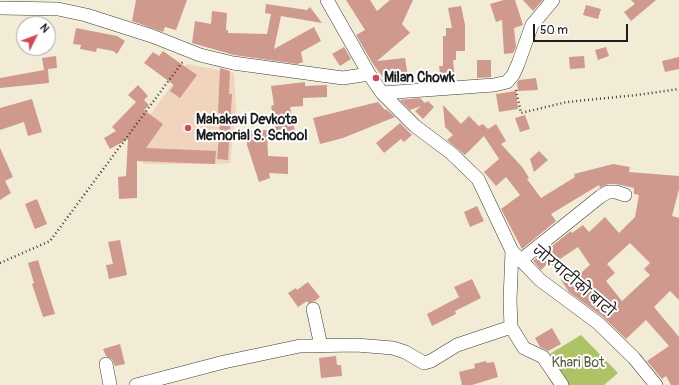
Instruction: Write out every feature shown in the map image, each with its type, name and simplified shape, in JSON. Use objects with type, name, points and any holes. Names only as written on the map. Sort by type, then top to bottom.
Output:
[{"type":"street","name":"जोरपाटीको बाटो","points":[[327,0],[369,74],[382,93],[415,126],[451,153],[478,179],[517,256],[540,280],[598,323],[634,358],[656,385]]},
{"type":"street","points":[[382,93],[494,85],[507,82],[513,75],[532,25],[553,0]]},
{"type":"street","points":[[0,8],[58,9],[86,15],[121,24],[191,51],[233,63],[343,78],[369,74]]},
{"type":"street","points":[[562,385],[543,357],[524,348],[511,327],[510,300],[517,256],[601,196],[616,192],[625,194]]},
{"type":"street","points":[[313,309],[321,346]]},
{"type":"street","points":[[136,385],[300,346],[356,345],[393,348],[405,352],[424,363],[431,361],[457,345],[511,327]]},
{"type":"street","points":[[106,364],[110,385]]},
{"type":"path","points":[[0,263],[50,241],[191,51]]},
{"type":"path","points":[[513,75],[521,113],[567,102],[679,89]]},
{"type":"shaded area","name":"Mahakavi Devkota Memorial S. School","points":[[187,64],[234,73],[236,108],[230,163],[144,164],[127,147]]},
{"type":"green space","name":"Khari Bot","points":[[581,335],[618,373],[604,385],[553,385],[538,361]]},
{"type":"building","points":[[136,0],[187,0],[176,30],[165,27],[163,32],[132,21]]},
{"type":"building","points":[[346,0],[370,0],[377,11],[390,0],[413,0],[402,24],[410,33],[377,61],[405,58],[409,83],[393,84],[385,80],[373,64],[356,35],[365,30]]},
{"type":"building","points":[[504,0],[515,0],[523,25],[514,28],[516,47],[513,53],[504,54],[502,20],[496,22],[490,4]]},
{"type":"building","points":[[523,0],[543,0],[533,11]]},
{"type":"building","points":[[631,0],[656,0],[631,21],[624,12],[635,4]]},
{"type":"building","points":[[266,4],[307,10],[310,7],[322,23],[281,16],[274,49],[314,27],[321,41],[301,52],[303,62],[297,64],[234,55],[192,43],[195,21],[211,24],[212,11],[227,13],[226,30],[228,30],[228,33],[267,34],[271,14],[265,13]]},
{"type":"building","points":[[586,5],[601,9],[598,19],[583,15]]},
{"type":"building","points":[[461,6],[465,25],[465,51],[456,51],[456,60],[453,60],[455,80],[441,81],[439,66],[443,66],[443,36],[446,36],[446,28],[452,28],[448,8]]},
{"type":"building","points":[[76,28],[117,36],[125,41],[117,54],[113,51],[97,48],[96,52],[80,49],[81,45],[73,44]]},
{"type":"building","points":[[344,47],[351,59],[340,66],[332,54]]},
{"type":"building","points":[[606,47],[609,56],[598,60],[595,50]]},
{"type":"building","points":[[163,51],[197,75],[180,98],[170,91],[174,85],[144,63],[153,52],[159,56]]},
{"type":"building","points":[[56,56],[57,68],[48,69],[49,83],[0,88],[0,78],[44,70],[42,58]]},
{"type":"building","points":[[584,56],[585,68],[570,69],[569,57]]},
{"type":"building","points":[[679,57],[679,69],[665,72],[662,61]]},
{"type":"building","points":[[477,60],[491,60],[491,77],[477,78]]},
{"type":"building","points":[[220,68],[230,71],[229,94],[232,94],[228,160],[217,159],[221,113],[218,113]]},
{"type":"building","points":[[536,78],[538,90],[518,91],[517,83],[519,80]]},
{"type":"building","points":[[305,82],[305,86],[327,85],[327,97],[303,98],[303,106],[290,107],[295,131],[277,135],[271,106],[274,105],[271,86]]},
{"type":"building","points":[[138,85],[148,96],[144,100],[149,105],[144,110],[163,124],[146,148],[216,151],[215,164],[137,161],[137,198],[119,199],[118,177],[126,176],[128,139],[110,149],[104,138],[116,131],[112,127],[136,102],[128,95]]},
{"type":"building","points":[[516,91],[518,109],[499,112],[496,94]]},
{"type":"building","points":[[420,98],[425,103],[428,101],[434,107],[423,119],[415,111],[421,106],[410,110],[400,100]]},
{"type":"building","points":[[32,99],[42,132],[28,136],[24,122],[0,130],[0,108]]},
{"type":"building","points":[[378,102],[385,110],[386,109],[395,117],[343,138],[320,144],[313,118]]},
{"type":"building","points":[[443,105],[461,124],[469,116],[479,126],[483,124],[488,129],[496,124],[506,141],[501,144],[523,168],[529,178],[527,179],[541,198],[575,177],[574,174],[613,164],[630,167],[629,172],[679,176],[679,189],[672,216],[679,218],[679,300],[670,291],[654,307],[679,337],[679,385],[671,385],[666,376],[662,379],[647,361],[669,346],[646,320],[626,339],[603,317],[569,292],[561,280],[564,278],[549,262],[541,270],[533,261],[571,231],[572,233],[583,225],[589,232],[605,217],[619,233],[635,217],[639,195],[634,194],[634,188],[616,184],[608,184],[600,188],[599,185],[551,214],[556,221],[522,249],[501,209],[520,195],[506,177],[496,186],[484,172],[499,159],[484,136],[465,155],[447,140],[453,135],[445,127]],"holes":[[[630,243],[650,263],[644,269],[650,275],[622,301],[606,281],[615,273],[607,264]],[[578,247],[590,265],[575,278],[560,259]]]},
{"type":"building","points":[[525,115],[530,129],[520,132],[515,118]]},
{"type":"building","points":[[400,123],[412,135],[404,142],[401,139],[384,153],[376,143]]},
{"type":"building","points":[[267,130],[268,156],[288,157],[288,174],[269,173],[270,178],[259,182],[247,145],[247,131]]},
{"type":"building","points":[[0,148],[13,177],[5,181],[11,193],[0,200]]},
{"type":"building","points":[[539,151],[548,160],[534,172],[530,159]]},
{"type":"building","points":[[37,199],[47,224],[35,229],[25,204]]},
{"type":"building","points":[[477,206],[484,221],[470,227],[464,212]]},
{"type":"building","points":[[120,240],[127,275],[109,279],[106,265],[113,264],[108,242]]},
{"type":"building","points":[[38,260],[55,314],[43,317],[32,284],[34,283],[28,263]]},
{"type":"building","points":[[472,279],[481,298],[455,311],[456,314],[432,326],[427,314],[459,297],[454,287]]},
{"type":"building","points":[[308,282],[320,297],[315,301],[308,303],[307,301],[298,307],[288,293],[296,288],[297,290]]},
{"type":"building","points":[[552,328],[561,344],[548,351],[540,347],[535,338]]},
{"type":"building","points":[[120,344],[125,364],[115,366],[112,359],[106,356],[103,349]]},
{"type":"building","points":[[336,356],[337,365],[341,365],[342,376],[321,378],[319,358]]},
{"type":"building","points":[[486,361],[487,363],[494,362],[498,377],[472,385],[462,385],[459,372],[475,368],[474,364]]},
{"type":"place","name":"Milan Chowk","points":[[376,78]]},
{"type":"place","name":"Mahakavi Devkota Memorial S. School","points":[[188,128]]}]
